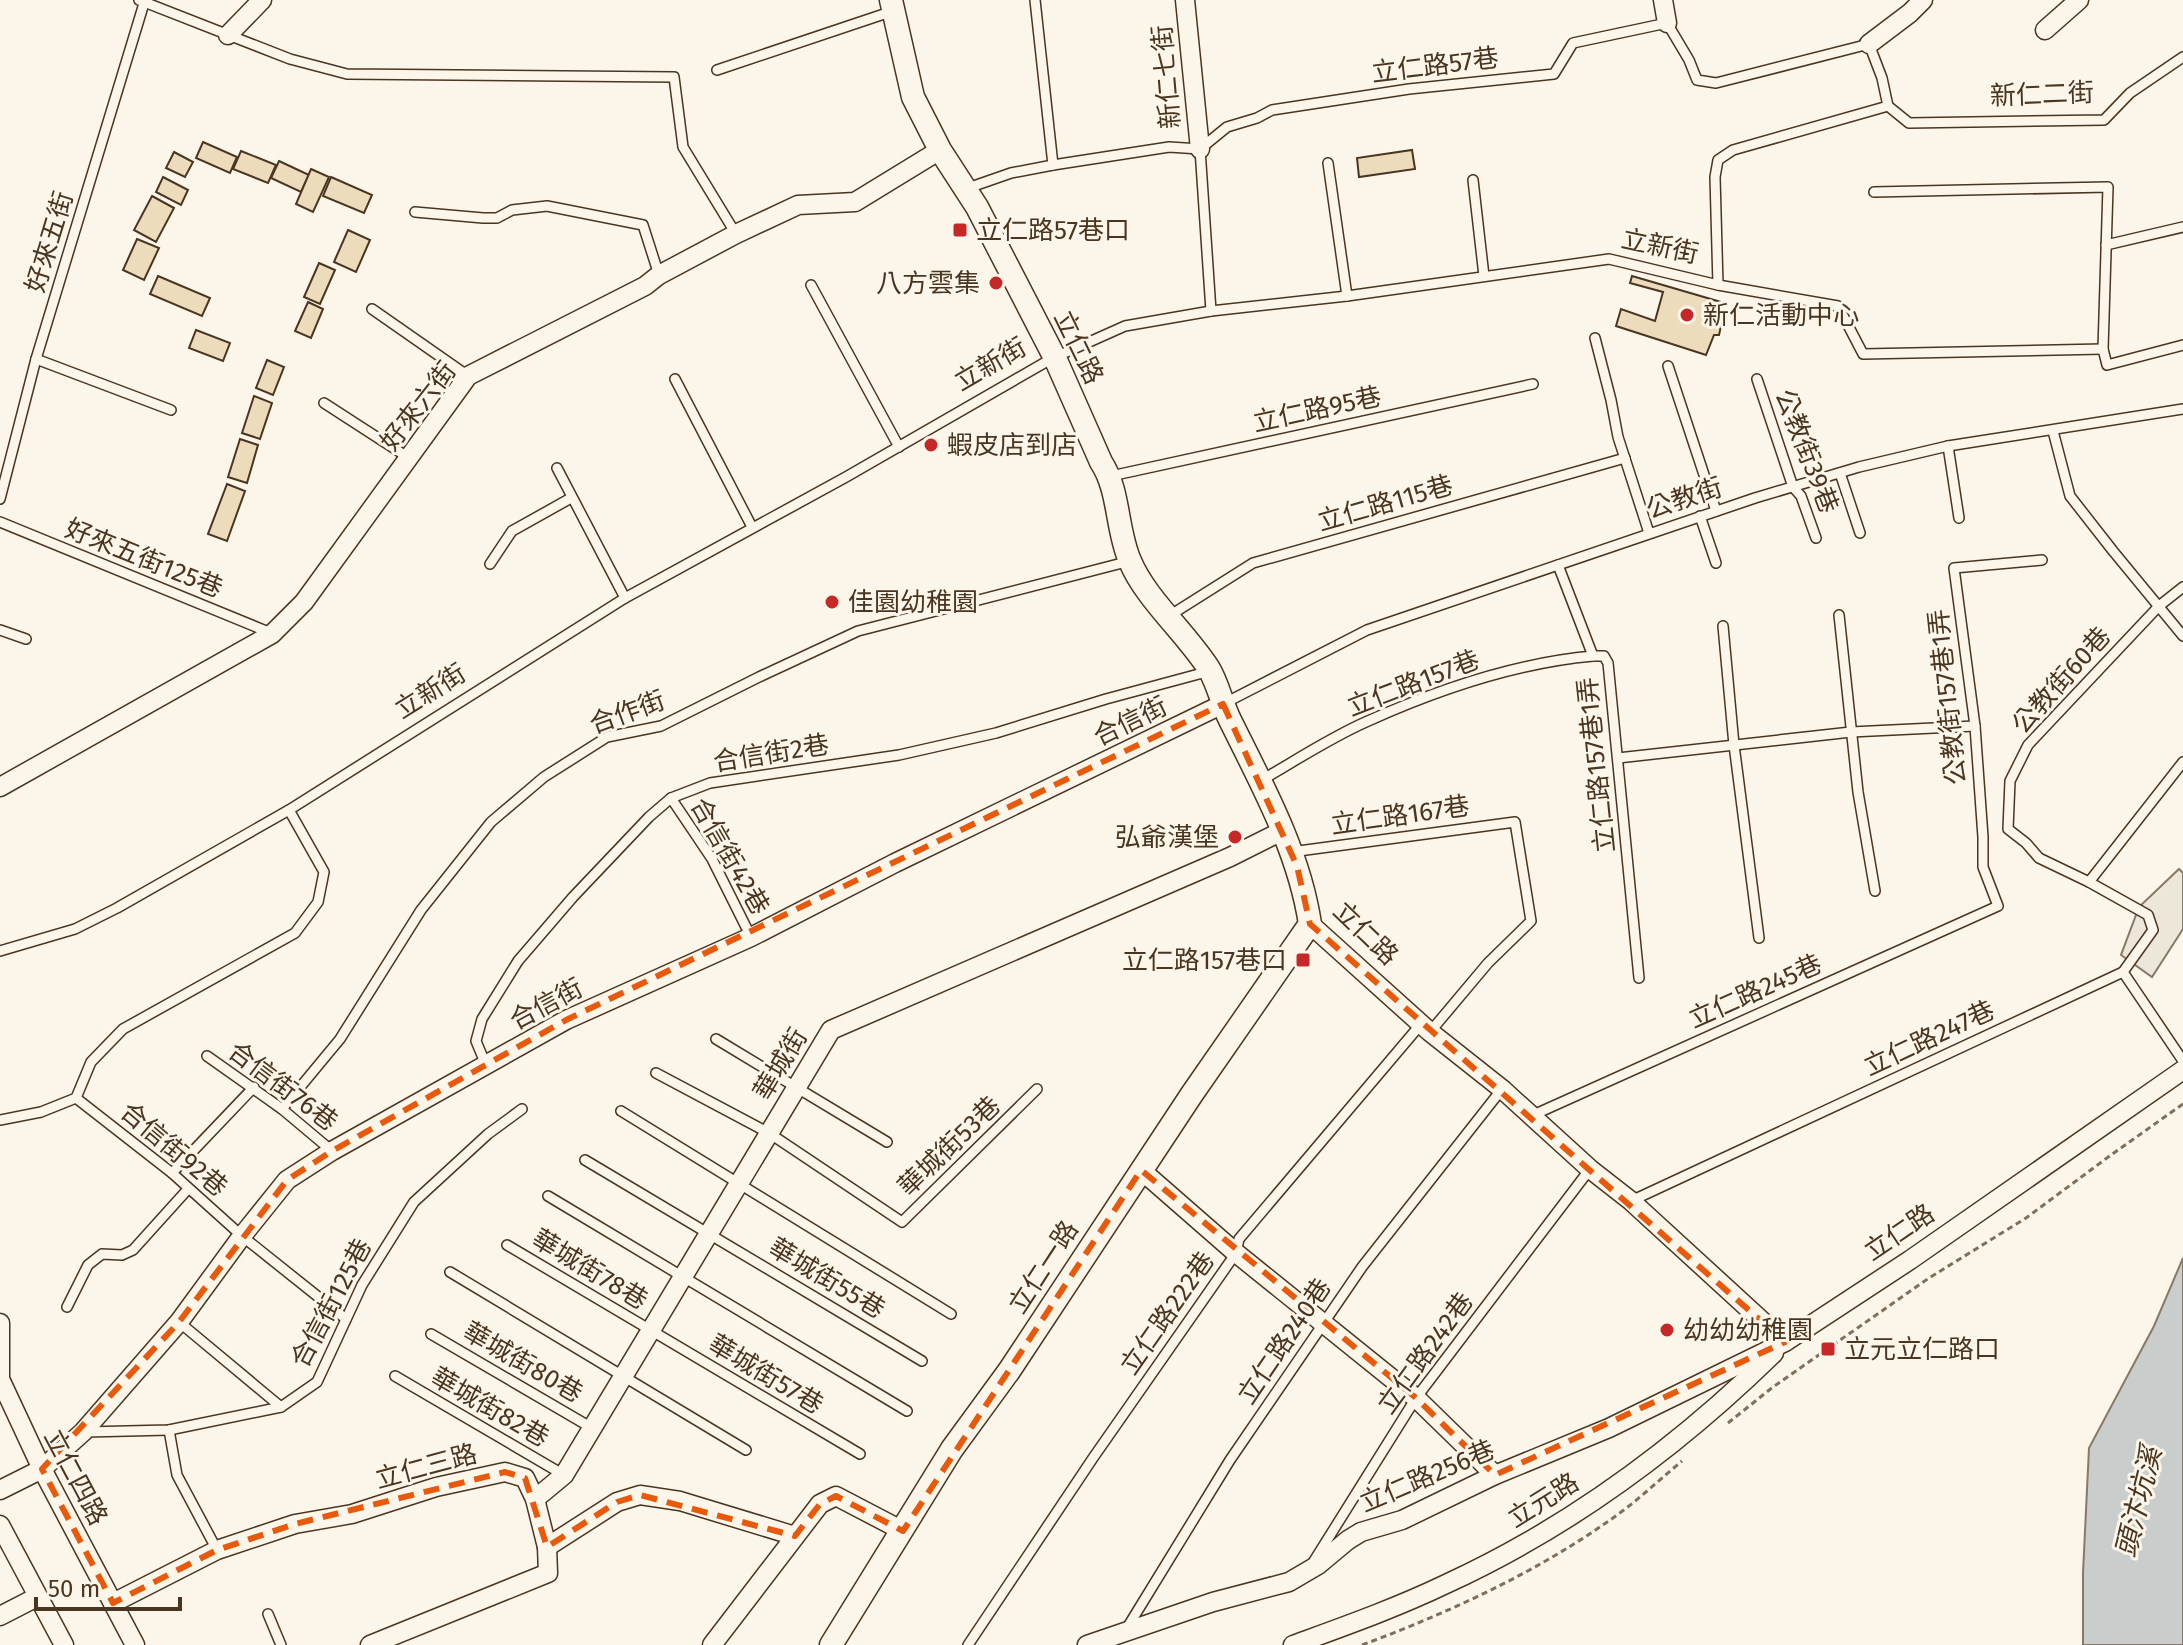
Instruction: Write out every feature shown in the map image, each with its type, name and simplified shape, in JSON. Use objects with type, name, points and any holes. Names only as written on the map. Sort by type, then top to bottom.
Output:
[{"type":"street","points":[[228,35],[262,0]]},
{"type":"street","name":"新仁七街","points":[[1185,0],[1200,149]]},
{"type":"street","points":[[1663,0],[1667,23]]},
{"type":"street","points":[[1869,44],[1923,0]]},
{"type":"street","points":[[2045,30],[2079,0]]},
{"type":"street","name":"立仁路","points":[[892,5],[913,97],[940,150],[977,207],[1055,358],[1101,462],[1111,476],[1130,561],[1141,582],[1210,671],[1287,842],[1306,898],[1310,924],[1426,1028],[1631,1201],[1785,1342],[1910,1260],[2183,1070]]},
{"type":"street","name":"好來六街","points":[[0,787],[272,634],[304,602],[468,376],[645,286],[659,275],[736,234],[798,205],[855,202],[940,150]]},
{"type":"street","name":"合信街","points":[[0,1490],[42,1469],[83,1432],[179,1322],[287,1180],[332,1151],[566,1020],[751,937],[895,863],[1223,704]]},
{"type":"street","name":"華城街","points":[[535,1499],[564,1475],[831,1030],[1230,857],[1287,842]]},
{"type":"street","name":"立仁一路","points":[[831,1645],[952,1449],[1009,1371],[1141,1170],[1310,924]]},
{"type":"street","points":[[1141,1170],[1236,1253],[1416,1398],[1495,1475]]},
{"type":"street","name":"立仁四路","points":[[0,1324],[0,1379],[42,1469],[135,1645]]},
{"type":"street","name":"立仁路256巷","points":[[1087,1645],[1213,1602],[1289,1582],[1318,1565],[1361,1532],[1402,1520],[1495,1475],[1609,1428],[1785,1342]]},
{"type":"street","name":"立元路","points":[[1293,1645],[1385,1612],[1448,1584],[1567,1518],[1703,1419],[1785,1342]]},
{"type":"street","name":"立仁三路","points":[[113,1603],[217,1550],[295,1524],[352,1514],[436,1487],[505,1472],[525,1478],[535,1499]]},
{"type":"street","points":[[547,1547],[617,1502],[640,1495],[680,1501],[795,1536]]},
{"type":"street","points":[[712,1645],[820,1504],[836,1496],[903,1531]]},
{"type":"street","points":[[370,1645],[548,1573],[547,1547],[535,1499]]},
{"type":"street","points":[[0,1525],[64,1645]]},
{"type":"street","points":[[0,1616],[37,1597]]},
{"type":"lane","points":[[1035,0],[1053,165]]},
{"type":"lane","points":[[142,1],[290,59],[347,74],[674,77],[683,147],[736,234]]},
{"type":"lane","name":"好來五街","points":[[0,499],[36,359],[142,1]]},
{"type":"lane","points":[[717,70],[892,5]]},
{"type":"lane","points":[[1667,23],[1697,80],[1716,83],[1869,44],[1882,78],[1888,106],[1733,150],[1718,160],[1715,177],[1718,285]]},
{"type":"lane","name":"立仁路57巷","points":[[1200,149],[1227,127],[1272,110],[1409,89],[1554,74],[1573,43],[1667,23]]},
{"type":"lane","name":"新仁二街","points":[[1888,106],[1909,123],[2104,120],[2130,93],[2183,57]]},
{"type":"lane","points":[[965,189],[1011,173],[1053,165],[1169,147],[1200,149],[1211,311]]},
{"type":"lane","points":[[1328,163],[1347,296]]},
{"type":"lane","points":[[1473,180],[1484,276]]},
{"type":"lane","points":[[1874,192],[2108,187],[2103,349],[2107,365],[2183,345]]},
{"type":"lane","points":[[415,212],[497,218],[512,210],[547,206],[643,225],[659,275]]},
{"type":"lane","points":[[2106,245],[2183,227]]},
{"type":"lane","name":"立新街","points":[[0,951],[75,929],[117,908],[289,810],[625,598],[1055,358],[1125,326],[1211,311],[1347,296],[1609,259],[1718,285],[1838,306],[1863,354],[2103,349]]},
{"type":"lane","points":[[811,285],[899,447]]},
{"type":"lane","points":[[372,309],[468,376]]},
{"type":"lane","points":[[1595,338],[1625,458],[1649,533]]},
{"type":"lane","points":[[36,359],[171,410]]},
{"type":"lane","points":[[1668,366],[1716,511]]},
{"type":"lane","points":[[675,379],[752,527]]},
{"type":"lane","name":"公教街39巷","points":[[1757,379],[1793,487],[1801,496],[1816,538]]},
{"type":"lane","name":"立仁路95巷","points":[[1111,476],[1533,384]]},
{"type":"lane","points":[[324,403],[409,458]]},
{"type":"lane","name":"公教街","points":[[1223,704],[1367,630],[1793,487],[1948,446],[2183,409]]},
{"type":"lane","points":[[2053,431],[2070,496],[2183,636]]},
{"type":"lane","points":[[1948,446],[1959,518]]},
{"type":"lane","name":"立仁路115巷","points":[[1169,616],[1253,563],[1625,458]]},
{"type":"lane","points":[[557,468],[625,598]]},
{"type":"lane","points":[[1840,473],[1860,533]]},
{"type":"lane","points":[[490,564],[512,531],[571,498]]},
{"type":"lane","points":[[1700,516],[1716,563]]},
{"type":"lane","name":"好來五街125巷","points":[[0,522],[272,634]]},
{"type":"lane","name":"公教街157巷1弄","points":[[1998,906],[1983,867],[1975,726],[1954,568],[2042,560]]},
{"type":"lane","name":"合作街","points":[[282,1109],[340,1039],[429,899],[491,822],[544,777],[607,737],[661,726],[858,631],[1130,561]]},
{"type":"lane","name":"立仁路157巷1弄","points":[[1558,565],[1593,656],[1604,656],[1608,663],[1639,978]]},
{"type":"lane","name":"公教街60巷","points":[[2089,882],[2039,858],[2008,829],[2010,781],[2028,745],[2159,606],[2183,587]]},
{"type":"lane","points":[[1839,615],[1858,792],[1875,891]]},
{"type":"lane","points":[[1723,626],[1734,745],[1759,938]]},
{"type":"lane","points":[[0,630],[26,639]]},
{"type":"lane","name":"立仁路157巷","points":[[1260,781],[1366,721],[1465,682],[1557,659],[1593,656]]},
{"type":"lane","name":"合信街2巷","points":[[487,1066],[476,1041],[482,1019],[518,961],[573,897],[671,798],[710,783],[899,755],[996,733],[1210,671]]},
{"type":"lane","points":[[1618,758],[1851,732],[1975,726]]},
{"type":"lane","points":[[2089,882],[2183,762]]},
{"type":"lane","name":"合信街42巷","points":[[671,798],[712,859],[751,937]]},
{"type":"lane","points":[[0,1120],[41,1112],[76,1098],[91,1062],[123,1029],[295,933],[318,902],[324,872],[289,810]]},
{"type":"lane","name":"立仁路167巷","points":[[1287,842],[1515,822]]},
{"type":"lane","name":"立仁路222巷","points":[[968,1645],[1236,1253],[1239,1239],[1252,1222],[1426,1028],[1531,921],[1515,822]]},
{"type":"lane","name":"立仁路247巷","points":[[1631,1201],[2123,972],[2153,930],[2148,915],[2089,882]]},
{"type":"lane","name":"立仁路245巷","points":[[1531,1116],[1998,906]]},
{"type":"lane","points":[[2123,972],[2183,1061]]},
{"type":"lane","points":[[716,1039],[887,1142]]},
{"type":"lane","name":"合信街76巷","points":[[207,1056],[254,1087],[332,1151]]},
{"type":"lane","points":[[656,1073],[769,1133]]},
{"type":"lane","points":[[172,1173],[254,1087]]},
{"type":"lane","name":"華城街53巷","points":[[769,1133],[902,1222],[1037,1089]]},
{"type":"lane","name":"立仁路240巷","points":[[1124,1633],[1230,1460],[1362,1267],[1502,1089]]},
{"type":"lane","name":"合信街92巷","points":[[76,1098],[172,1173],[242,1236],[346,1319]]},
{"type":"lane","name":"合信街125巷","points":[[83,1432],[169,1430],[281,1407],[317,1382],[362,1285],[414,1202],[488,1134],[522,1109]]},
{"type":"lane","points":[[621,1111],[951,1314]]},
{"type":"lane","name":"華城街55巷","points":[[585,1160],[922,1361]]},
{"type":"lane","name":"立仁路242巷","points":[[1307,1571],[1416,1398],[1590,1169]]},
{"type":"lane","points":[[67,1307],[88,1265],[102,1254],[122,1255],[133,1250],[188,1189]]},
{"type":"lane","points":[[548,1196],[907,1411]]},
{"type":"lane","name":"華城街78巷","points":[[507,1245],[651,1331]]},
{"type":"lane","points":[[450,1272],[746,1450]]},
{"type":"lane","points":[[179,1322],[281,1407]]},
{"type":"lane","name":"華城街57巷","points":[[651,1331],[860,1454]]},
{"type":"lane","name":"華城街80巷","points":[[431,1334],[592,1428]]},
{"type":"lane","name":"華城街82巷","points":[[395,1376],[564,1475]]},
{"type":"lane","points":[[169,1430],[177,1475],[217,1550]]},
{"type":"lane","points":[[268,1614],[281,1645]]},
{"type":"path","points":[[1722,1428],[1773,1387],[1929,1278],[2026,1218],[2183,1104]]},
{"type":"path","points":[[1362,1645],[1453,1609],[1543,1562],[1611,1520],[1690,1455]]},
{"type":"highlighted area","points":[[1223,704],[1297,866],[1310,924],[1785,1342],[1495,1475],[1416,1398],[1141,1170],[903,1531],[836,1496],[820,1504],[795,1536],[640,1495],[617,1502],[547,1547],[525,1478],[505,1472],[295,1524],[217,1550],[113,1603],[42,1469],[179,1322],[287,1180],[332,1151],[566,1020]]},
{"type":"shaded area","points":[[2179,869],[2183,873],[2183,929],[2152,977],[2121,955],[2139,907]]},
{"type":"water","name":"頭汴坑溪","points":[[2183,1258],[2183,1645],[2083,1645],[2089,1448],[2154,1326]]},
{"type":"building","points":[[203,142],[237,157],[230,173],[196,158]]},
{"type":"building","points":[[1412,150],[1415,169],[1359,177],[1357,158]]},
{"type":"building","points":[[241,151],[276,165],[268,183],[233,169]]},
{"type":"building","points":[[174,152],[193,162],[185,177],[166,168]]},
{"type":"building","points":[[279,161],[309,175],[301,192],[271,178]]},
{"type":"building","points":[[311,169],[329,177],[313,212],[296,204]]},
{"type":"building","points":[[163,177],[188,190],[181,205],[156,192]]},
{"type":"building","points":[[331,177],[372,195],[364,213],[323,196]]},
{"type":"building","points":[[152,196],[174,208],[156,242],[134,230]]},
{"type":"building","points":[[348,230],[370,240],[356,272],[334,262]]},
{"type":"building","points":[[137,239],[159,248],[144,280],[123,270]]},
{"type":"building","points":[[319,263],[335,270],[320,304],[304,297]]},
{"type":"building","points":[[158,276],[210,298],[202,316],[150,294]]},
{"type":"building","name":"新仁活動中心","points":[[1632,276],[1721,302],[1716,322],[1721,326],[1719,335],[1714,335],[1706,355],[1616,326],[1621,309],[1655,321],[1663,292],[1630,283]]},
{"type":"building","points":[[308,302],[323,309],[311,338],[295,331]]},
{"type":"building","points":[[196,330],[230,343],[223,361],[189,348]]},
{"type":"building","points":[[267,360],[284,367],[273,395],[256,388]]},
{"type":"building","points":[[254,396],[272,403],[260,439],[242,433]]},
{"type":"building","points":[[240,439],[258,445],[247,483],[228,477]]},
{"type":"building","points":[[227,484],[245,491],[227,541],[208,534]]},
{"type":"place","name":"立仁路57巷口","points":[[960,230]]},
{"type":"place","name":"八方雲集","points":[[996,283]]},
{"type":"place","name":"新仁活動中心","points":[[1687,315]]},
{"type":"place","name":"蝦皮店到店","points":[[931,445]]},
{"type":"place","name":"佳園幼稚園","points":[[832,602]]},
{"type":"place","name":"弘爺漢堡","points":[[1235,837]]},
{"type":"place","name":"立仁路157巷口","points":[[1303,960]]},
{"type":"place","name":"幼幼幼稚園","points":[[1667,1330]]},
{"type":"place","name":"立元立仁路口","points":[[1828,1349]]}]
